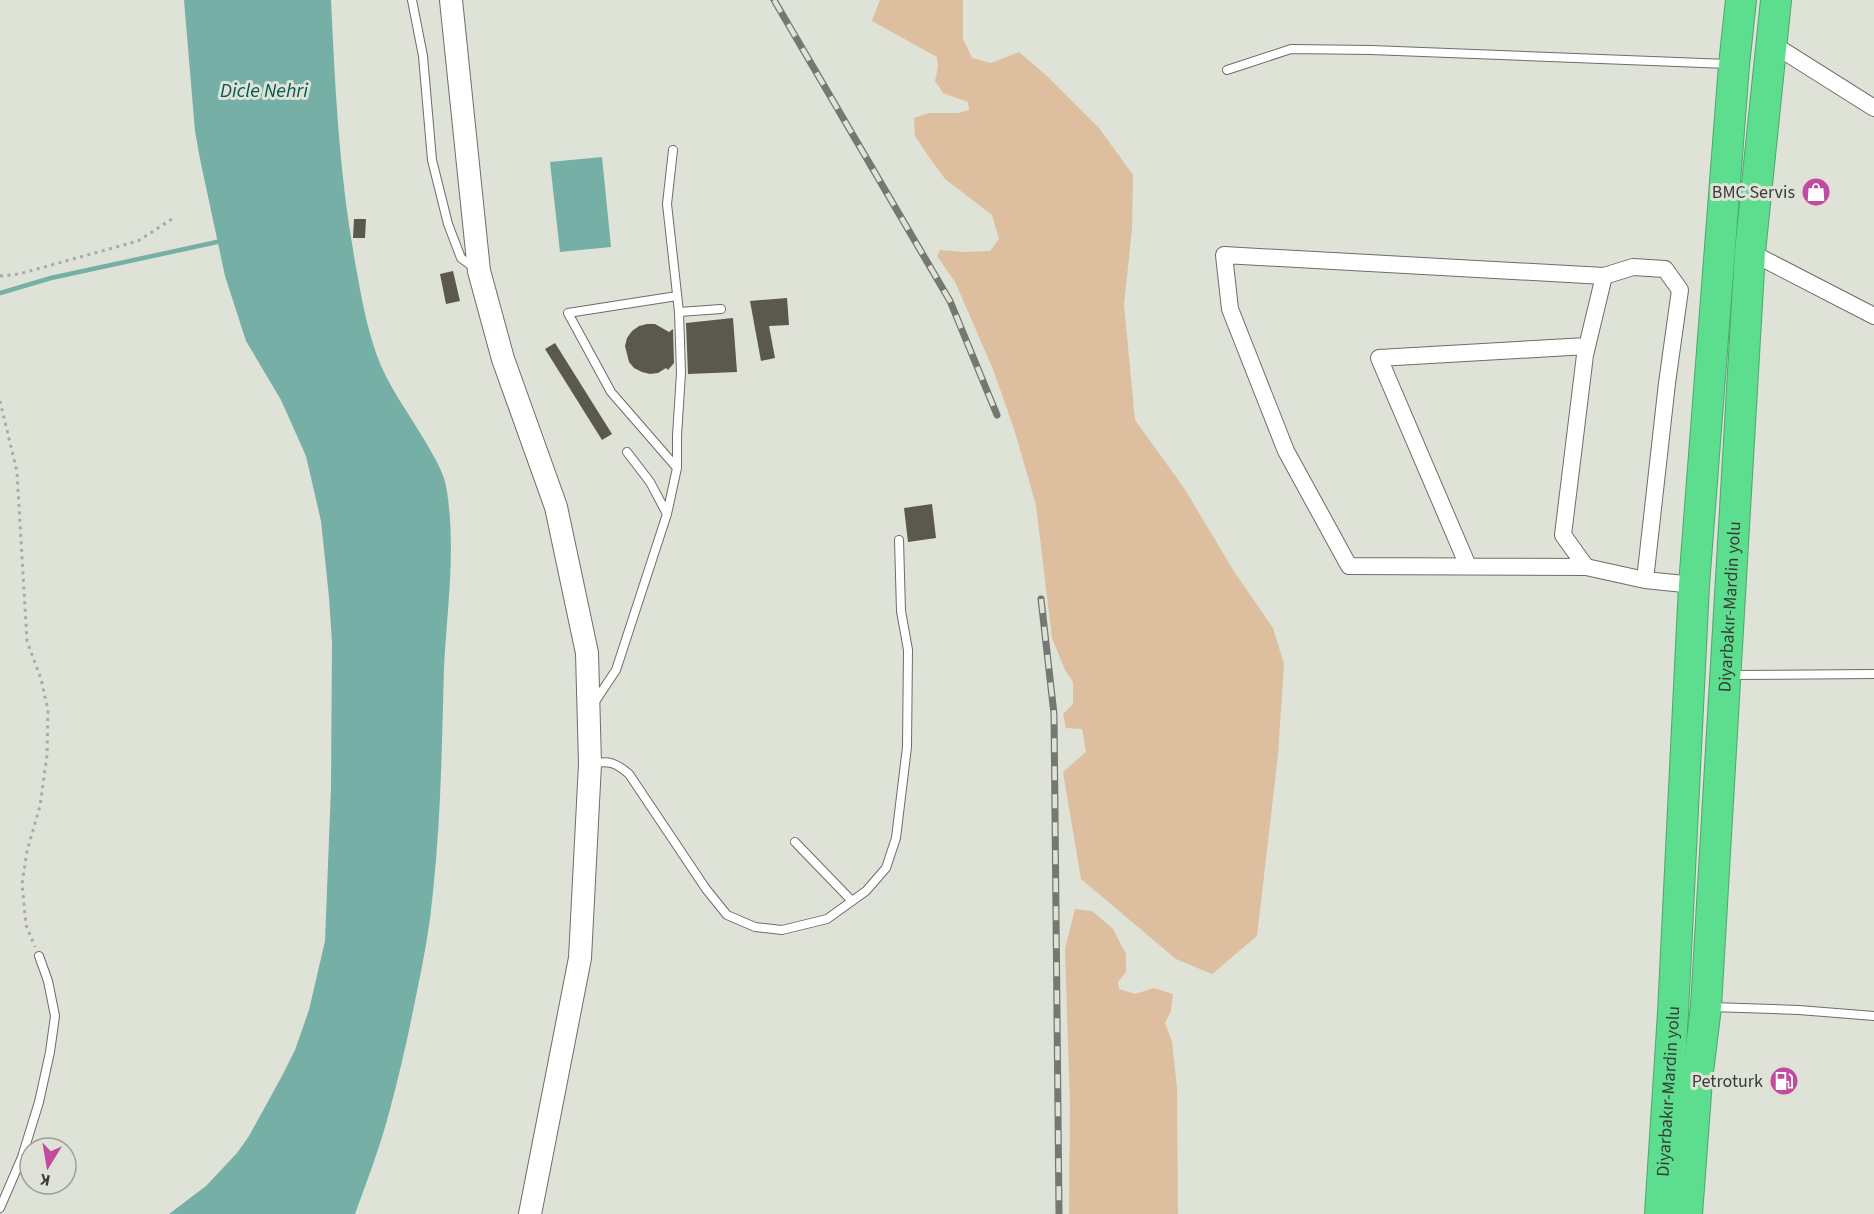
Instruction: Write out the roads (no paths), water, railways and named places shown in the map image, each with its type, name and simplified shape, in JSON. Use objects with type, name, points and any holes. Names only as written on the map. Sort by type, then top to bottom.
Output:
[{"type":"highway","name":"Diyarbakır-Mardin yolu","points":[[1660,1214],[1673,1013],[1694,585],[1734,65],[1742,0]]},
{"type":"highway","name":"Diyarbakır-Mardin yolu","points":[[1687,1214],[1697,1080],[1706,1007],[1750,252],[1776,0]]},
{"type":"street","points":[[451,0],[479,271],[503,359],[556,507],[587,653],[590,764],[580,958],[530,1214]]},
{"type":"street","points":[[1771,43],[1874,108]]},
{"type":"street","points":[[1750,252],[1874,316]]},
{"type":"street","points":[[1646,580],[1667,383],[1680,290],[1665,269],[1633,267],[1604,276],[1224,255],[1230,309],[1286,451],[1349,566],[1586,567],[1646,580],[1694,585]]},
{"type":"street","points":[[1586,567],[1563,535],[1587,346],[1604,276]]},
{"type":"street","points":[[1468,566],[1379,358],[1587,346]]},
{"type":"lane","points":[[412,0],[423,56],[432,160],[461,258],[479,271]]},
{"type":"lane","points":[[1227,70],[1291,49],[1371,50],[1734,65]]},
{"type":"lane","points":[[589,711],[616,670],[667,514],[677,468],[681,373],[679,312],[667,204],[673,150]]},
{"type":"lane","points":[[677,296],[568,313],[610,392],[677,468]]},
{"type":"lane","points":[[679,312],[721,309]]},
{"type":"lane","points":[[627,452],[650,482],[667,514]]},
{"type":"lane","points":[[590,764],[602,762],[618,765],[629,774],[706,889],[727,915],[754,927],[782,930],[827,919],[866,891],[886,868],[896,838],[907,747],[906,700],[909,664],[901,611],[899,540]]},
{"type":"lane","points":[[1725,675],[1874,674]]},
{"type":"lane","points":[[795,842],[852,901]]},
{"type":"lane","points":[[1,1206],[22,1157],[39,1102],[50,1052],[55,1016],[48,981],[39,956]]},
{"type":"lane","points":[[1706,1007],[1799,1010],[1874,1016]]},
{"type":"water","name":"Dicle Nehri","points":[[184,0],[331,0],[341,160],[354,256],[366,317],[381,365],[435,459],[444,478],[447,492],[451,536],[450,580],[436,864],[427,942],[397,1083],[382,1138],[355,1214],[169,1214],[206,1186],[237,1153],[249,1136],[295,1050],[309,1010],[325,941],[331,788],[332,642],[321,521],[306,456],[281,400],[246,341],[225,276],[195,131]]},
{"type":"water","points":[[602,157],[611,247],[560,252],[550,162]]},
{"type":"waterway","points":[[0,293],[51,278],[217,242]]},
{"type":"railway","points":[[774,0],[950,301],[997,415]]},
{"type":"railway","points":[[1041,599],[1054,714],[1059,1214]]},
{"type":"place","name":"BMC Servis","points":[[1816,192]]},
{"type":"place","name":"Petroturk","points":[[1784,1081]]}]
